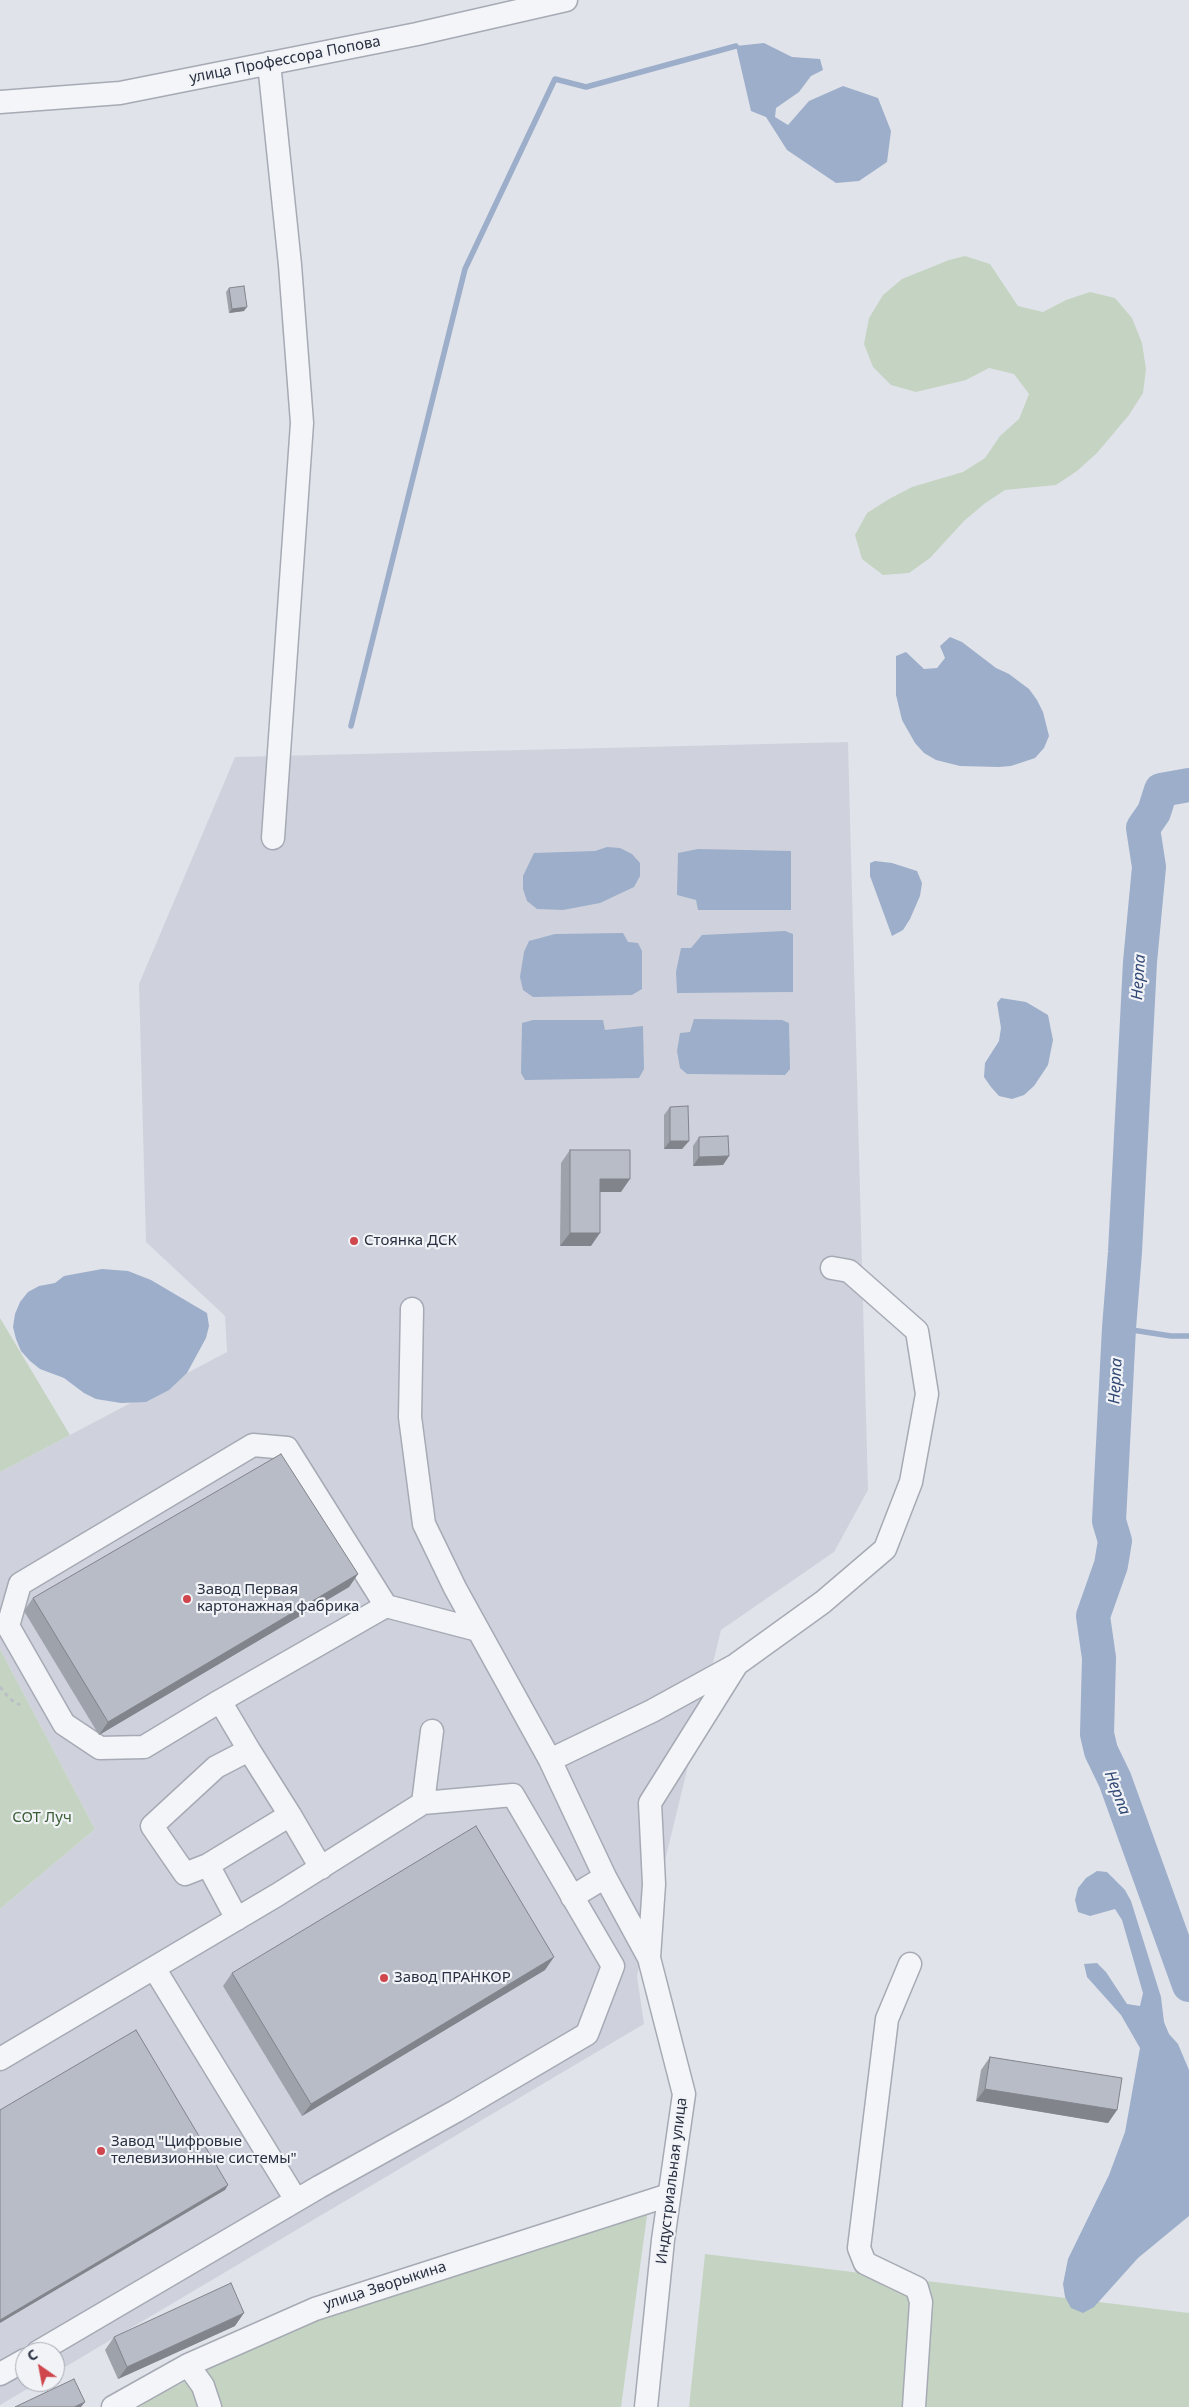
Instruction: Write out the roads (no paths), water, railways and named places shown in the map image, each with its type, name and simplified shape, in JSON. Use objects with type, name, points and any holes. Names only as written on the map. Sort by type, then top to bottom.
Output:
[{"type":"street","name":"улица Профессора Попова","points":[[0,102],[120,93],[417,34],[566,0]]},
{"type":"street","points":[[269,64],[290,264],[302,423],[273,838]]},
{"type":"street","points":[[550,1760],[652,1711],[737,1664],[822,1602],[885,1549],[911,1482],[927,1394],[917,1331],[849,1271],[832,1268]]},
{"type":"street","points":[[412,1309],[410,1416],[424,1524],[455,1588],[550,1760],[605,1877],[649,1958]]},
{"type":"street","points":[[386,1606],[144,1747],[100,1748],[64,1724],[8,1626],[20,1584],[253,1444],[287,1448],[386,1606],[478,1630]]},
{"type":"street","points":[[649,1958],[654,1884],[650,1803],[737,1664]]},
{"type":"street","points":[[220,1701],[321,1868]]},
{"type":"street","points":[[423,1804],[432,1731]]},
{"type":"street","points":[[249,1750],[216,1767],[152,1826],[185,1874],[208,1865],[290,1815]]},
{"type":"street","points":[[0,2059],[238,1919],[423,1804],[513,1795],[613,1966],[587,2034],[456,2111],[296,2200],[55,2342]]},
{"type":"street","points":[[208,1865],[238,1919]]},
{"type":"street","points":[[572,1896],[605,1877]]},
{"type":"street","name":"Индустриальная улица","points":[[646,2407],[669,2195],[684,2094],[649,1958]]},
{"type":"street","points":[[910,1964],[887,2019],[859,2248],[865,2263],[917,2288],[921,2302],[914,2407]]},
{"type":"street","points":[[154,1968],[296,2200]]},
{"type":"street","name":"улица Зворыкина","points":[[113,2407],[188,2364],[315,2309],[669,2195]]},
{"type":"street","points":[[188,2364],[203,2386],[210,2407]]},
{"type":"street","points":[[0,2374],[15,2366]]},
{"type":"water","points":[[764,43],[792,57],[820,59],[823,70],[811,76],[799,92],[776,108],[775,117],[788,125],[809,101],[843,86],[878,98],[891,131],[887,162],[859,181],[836,183],[787,150],[766,117],[751,111],[736,46]]},
{"type":"water","points":[[950,637],[962,642],[996,668],[1009,674],[1029,689],[1037,700],[1043,712],[1049,736],[1044,748],[1035,758],[1011,766],[960,766],[936,760],[924,753],[915,743],[902,720],[896,695],[896,656],[906,652],[924,669],[937,668],[945,658],[940,646]]},
{"type":"water","points":[[607,847],[620,848],[632,854],[640,863],[640,876],[634,887],[600,903],[563,910],[537,909],[527,901],[523,889],[523,876],[534,853],[595,851]]},
{"type":"water","points":[[698,849],[791,851],[791,910],[698,910],[696,900],[677,895],[678,853]]},
{"type":"water","points":[[875,861],[892,863],[917,871],[922,883],[920,896],[910,919],[903,930],[892,936],[870,876],[870,863]]},
{"type":"water","points":[[785,931],[793,934],[793,992],[677,993],[676,972],[681,948],[691,948],[702,935]]},
{"type":"water","points":[[623,933],[628,942],[638,943],[642,951],[642,989],[632,995],[533,997],[523,990],[520,977],[524,952],[529,941],[555,934]]},
{"type":"water","points":[[1001,998],[1026,1002],[1048,1015],[1053,1040],[1048,1065],[1034,1086],[1024,1095],[1012,1099],[999,1096],[984,1077],[985,1063],[999,1041],[1001,1028],[997,1003]]},
{"type":"water","points":[[694,1019],[782,1020],[789,1023],[790,1069],[785,1075],[687,1074],[680,1068],[677,1051],[680,1033],[690,1032]]},
{"type":"water","points":[[533,1020],[603,1020],[605,1030],[643,1026],[644,1069],[639,1078],[525,1080],[521,1073],[522,1023]]},
{"type":"water","points":[[102,1269],[128,1271],[151,1280],[207,1313],[209,1326],[206,1338],[187,1373],[169,1390],[146,1402],[121,1403],[96,1399],[84,1393],[64,1378],[40,1369],[21,1351],[16,1339],[13,1327],[15,1314],[20,1302],[28,1292],[39,1286],[55,1283],[64,1276]]},
{"type":"water","points":[[1097,1871],[1107,1872],[1125,1890],[1131,1901],[1161,1997],[1164,2022],[1169,2034],[1178,2044],[1189,2070],[1189,2216],[1138,2258],[1094,2307],[1083,2313],[1071,2308],[1065,2297],[1063,2284],[1068,2259],[1109,2175],[1125,2132],[1140,2048],[1121,2015],[1087,1977],[1084,1964],[1097,1963],[1106,1972],[1127,2004],[1140,2006],[1143,1993],[1122,1920],[1115,1909],[1090,1916],[1078,1912],[1075,1900],[1078,1888],[1086,1878]]},
{"type":"waterway","points":[[351,726],[465,269],[555,79],[586,87],[736,46]]},
{"type":"waterway","name":"Нерпа","points":[[1189,785],[1161,790],[1154,812],[1143,828],[1149,867],[1140,962],[1109,1521],[1115,1541],[1111,1565],[1093,1616],[1099,1658],[1097,1734],[1101,1751],[1115,1780],[1189,1985]]},
{"type":"waterway","points":[[1119,1328],[1171,1336],[1189,1336]]},
{"type":"place","name":"Стоянка ДСК","points":[[354,1241]]},
{"type":"place","name":"Завод Первая картонажная фабрика","points":[[187,1599]]},
{"type":"place","name":"Завод ПРАНКОР","points":[[384,1978]]},
{"type":"place","name":"Завод \"Цифровые телевизионные системы\"","points":[[101,2151]]},
{"type":"park label","name":"СОТ Луч","points":[[42,1818]]}]
